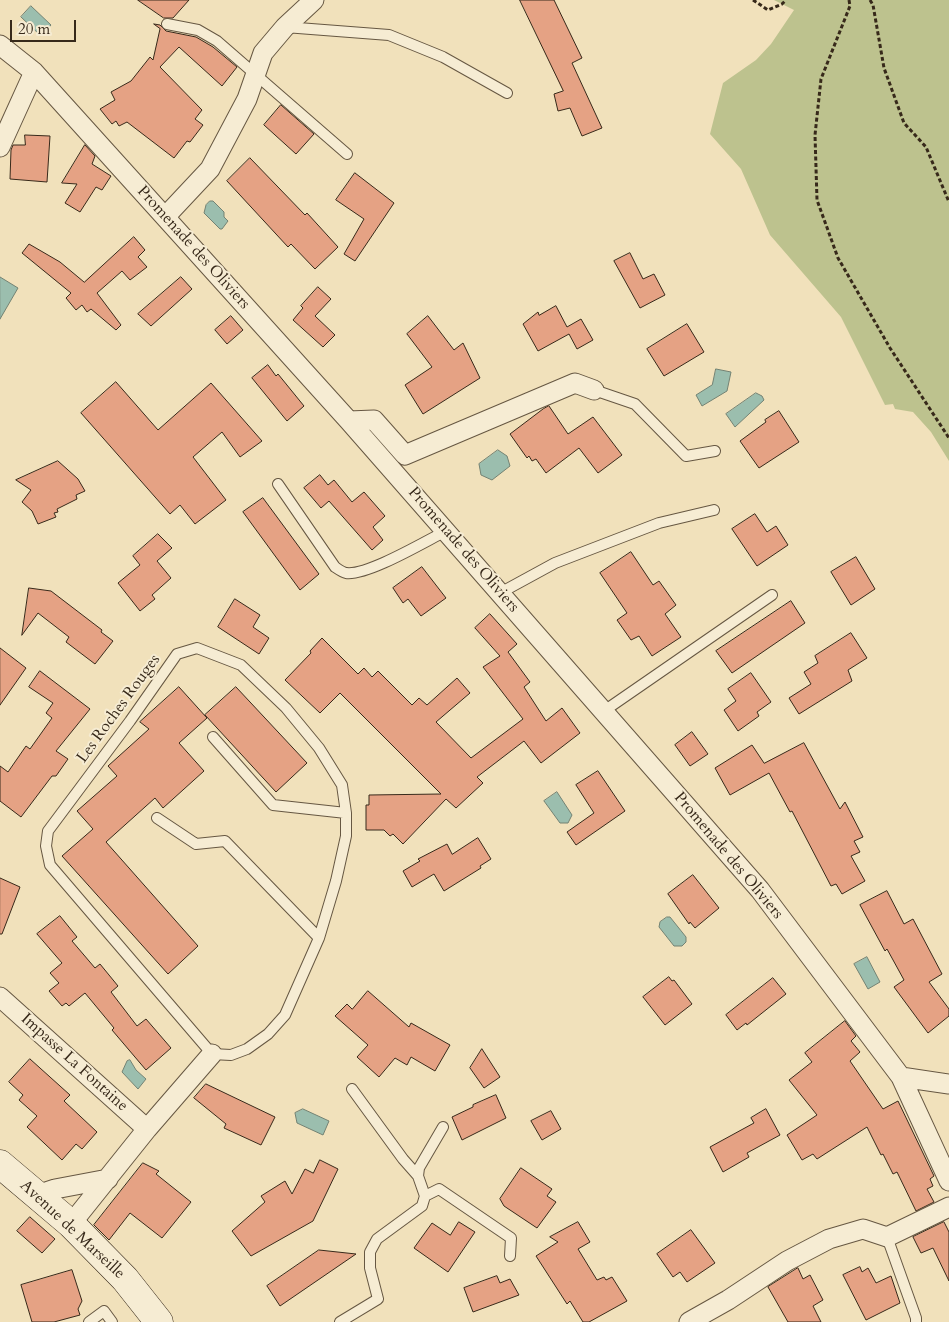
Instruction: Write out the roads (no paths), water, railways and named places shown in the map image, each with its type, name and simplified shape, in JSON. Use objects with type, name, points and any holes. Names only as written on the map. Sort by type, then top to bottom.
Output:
[{"type":"street","points":[[165,217],[210,169],[247,99],[263,53],[285,27],[314,0]]},
{"type":"street","name":"Promenade des Oliviers","points":[[0,45],[34,72],[349,421],[760,890],[901,1077],[949,1181]]},
{"type":"street","points":[[0,147],[34,72]]},
{"type":"street","points":[[349,421],[374,420],[405,455],[575,383],[594,390]]},
{"type":"street","name":"Impasse La Fontaine","points":[[0,997],[147,1129]]},
{"type":"street","points":[[71,1224],[147,1129],[212,1054]]},
{"type":"street","points":[[901,1077],[949,1084]]},
{"type":"street","name":"Avenue de Marseille","points":[[0,1164],[71,1224],[125,1279],[159,1322]]},
{"type":"street","points":[[37,1195],[55,1189],[108,1179]]},
{"type":"street","points":[[690,1322],[728,1300],[787,1261],[830,1239],[863,1229],[887,1237],[949,1207]]},
{"type":"lane","points":[[167,24],[198,30],[217,41],[347,154]]},
{"type":"lane","points":[[285,27],[389,35],[443,57],[506,93]]},
{"type":"lane","points":[[594,390],[635,404],[686,456],[715,451]]},
{"type":"lane","points":[[278,484],[335,567],[345,573],[360,572],[446,531]]},
{"type":"lane","points":[[500,593],[555,563],[659,523],[714,510]]},
{"type":"lane","points":[[604,711],[772,595]]},
{"type":"lane","name":"Les Roches Rouges","points":[[197,648],[241,665],[286,708],[319,748],[342,785],[346,813],[346,836],[320,938],[285,1015],[274,1028],[247,1049],[231,1055],[212,1054],[50,865],[46,846],[48,831],[177,654],[197,648]]},
{"type":"lane","points":[[213,737],[273,805],[346,813]]},
{"type":"lane","points":[[157,818],[196,844],[225,842],[320,938]]},
{"type":"lane","points":[[340,1322],[378,1299],[370,1268],[370,1252],[377,1239],[422,1206],[425,1196],[418,1176],[403,1159],[352,1089]]},
{"type":"lane","points":[[418,1176],[419,1168],[443,1127]]},
{"type":"lane","points":[[425,1196],[439,1189],[511,1238],[510,1256]]},
{"type":"lane","points":[[887,1237],[916,1322]]},
{"type":"lane","points":[[89,1322],[104,1311],[112,1322]]}]
